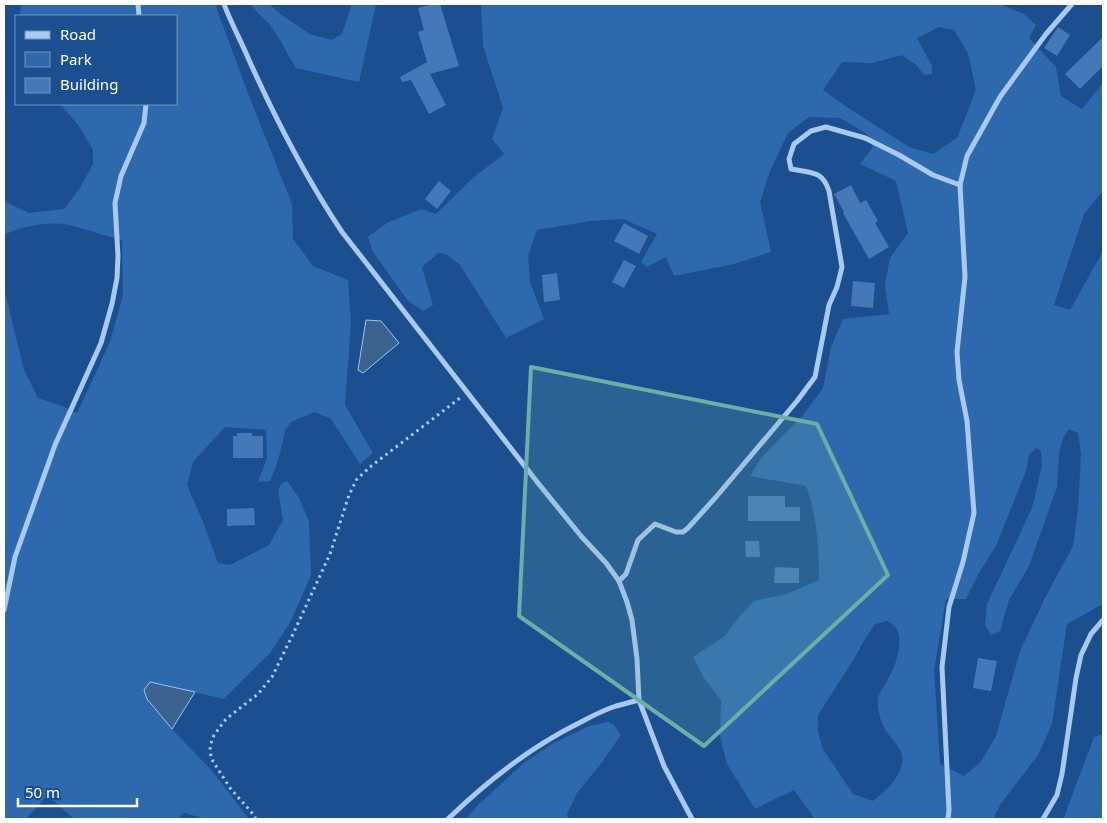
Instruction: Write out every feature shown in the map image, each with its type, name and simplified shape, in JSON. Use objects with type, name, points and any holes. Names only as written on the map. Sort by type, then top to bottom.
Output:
[{"type":"street","points":[[224,4],[292,150],[319,198],[342,232],[538,483],[619,581],[632,620],[639,700],[664,766],[692,819]]},
{"type":"street","points":[[948,819],[942,667],[948,608],[963,562],[974,513],[967,421],[959,380],[957,352],[965,277],[960,184],[967,156],[1000,97],[1046,34],[1072,4]]},
{"type":"street","points":[[4,610],[15,557],[55,445],[101,343],[112,304],[117,278],[118,256],[115,202],[121,176],[144,123],[146,105]]},
{"type":"street","points":[[619,581],[626,574],[638,540],[654,524],[676,532],[683,532],[688,528],[798,401],[814,377],[829,305],[837,287],[842,267],[826,181],[819,174],[791,170],[788,159],[794,144],[811,131],[826,127],[865,138],[933,175],[960,184]]},
{"type":"street","points":[[1044,819],[1057,796],[1062,774],[1081,654],[1091,634],[1103,620]]},
{"type":"street","points":[[448,819],[477,792],[513,763],[537,747],[567,729],[615,706],[639,700]]},
{"type":"path","points":[[256,819],[230,788],[211,758],[210,746],[214,735],[226,720],[258,694],[272,677],[330,554],[349,495],[357,479],[468,392]]},
{"type":"highlighted area","points":[[531,367],[817,424],[888,575],[704,746],[519,616]]},
{"type":"green space","points":[[22,4],[215,4],[292,204],[293,239],[313,266],[348,280],[351,322],[345,405],[373,453],[360,464],[331,419],[315,412],[291,422],[285,431],[278,461],[270,481],[258,482],[267,458],[266,430],[225,427],[193,462],[187,485],[218,563],[230,565],[269,545],[283,520],[278,490],[282,483],[287,481],[299,498],[309,521],[311,575],[291,621],[270,653],[224,699],[150,682],[145,690],[147,699],[172,729],[213,772],[249,819],[202,819],[184,813],[177,819],[74,819],[54,801],[45,798],[26,819],[4,819],[4,288],[24,370],[38,398],[77,413],[110,342],[123,295],[122,240],[61,224],[36,225],[4,235],[4,201],[29,213],[64,209],[80,188],[93,164],[93,150],[79,126],[61,105],[178,105],[178,15],[19,15]]},
{"type":"green space","points":[[251,4],[269,4],[310,34],[332,40],[342,34],[352,4],[376,4],[359,82],[296,68],[273,29]]},
{"type":"green space","points":[[481,4],[999,4],[1024,14],[1036,25],[1029,38],[1056,67],[1061,96],[1082,109],[1103,83],[1103,191],[1084,214],[1054,305],[1070,310],[1103,251],[1103,604],[1067,624],[1052,724],[1038,755],[1000,805],[993,819],[815,819],[794,790],[755,809],[727,764],[720,737],[721,700],[704,678],[693,657],[725,636],[754,601],[787,594],[819,580],[817,532],[806,486],[750,476],[761,458],[803,415],[823,388],[831,347],[843,319],[889,314],[885,284],[890,258],[908,233],[896,181],[860,164],[873,147],[867,134],[840,118],[809,117],[788,133],[770,171],[760,202],[771,252],[734,264],[674,276],[666,257],[647,267],[641,262],[657,234],[623,219],[591,221],[537,230],[528,256],[530,282],[544,319],[506,338],[460,265],[446,254],[438,253],[422,267],[433,305],[423,311],[408,301],[373,252],[368,237],[387,223],[421,209],[436,214],[474,177],[504,154],[492,139],[503,108],[483,46]],"holes":[[[939,27],[954,30],[968,53],[976,90],[957,138],[933,154],[909,147],[823,90],[842,62],[872,63],[902,55],[916,65],[924,75],[932,74],[932,66],[917,38]],[[1069,429],[1078,433],[1081,454],[1078,509],[1073,546],[1045,598],[1020,651],[996,736],[980,763],[964,776],[940,764],[934,670],[946,599],[966,599],[980,571],[996,546],[1026,471],[1029,455],[1036,448],[1041,451],[1042,465],[1032,508],[987,604],[985,625],[991,635],[1000,631],[1009,600],[1029,566],[1057,487],[1059,454],[1063,438]],[[887,621],[895,626],[899,633],[900,640],[896,661],[878,697],[878,704],[883,725],[900,750],[902,758],[901,768],[895,779],[873,801],[853,794],[823,749],[818,732],[818,715],[875,624]]]},
{"type":"green space","points":[[608,722],[614,725],[621,735],[577,793],[567,814],[569,819],[466,819],[479,804],[525,762],[552,744],[589,726]]},
{"type":"green space","points":[[1103,734],[1103,819],[1066,819],[1064,817],[1094,737]]},
{"type":"shaded area","points":[[366,320],[381,321],[399,343],[363,373],[358,370]]},
{"type":"shaded area","points":[[150,682],[195,692],[172,729],[147,699],[144,690]]},
{"type":"building","points":[[440,4],[459,66],[430,74],[446,105],[429,114],[411,80],[402,82],[400,77],[427,62],[418,32],[424,30],[418,8]]},
{"type":"building","points":[[1058,27],[1070,35],[1057,56],[1044,48]]},
{"type":"building","points":[[1103,37],[1103,66],[1080,89],[1065,74]]},
{"type":"building","points":[[439,181],[451,191],[437,209],[425,199]]},
{"type":"building","points":[[851,185],[860,203],[866,200],[878,221],[875,223],[889,247],[869,259],[834,194]]},
{"type":"building","points":[[624,223],[648,236],[639,254],[614,241]]},
{"type":"building","points":[[624,260],[636,266],[624,288],[612,282]]},
{"type":"building","points":[[557,273],[560,300],[544,302],[542,275]]},
{"type":"building","points":[[853,281],[875,283],[873,308],[851,306]]},
{"type":"building","points":[[237,433],[252,433],[252,436],[263,436],[263,458],[233,458],[233,436],[237,436]]},
{"type":"building","points":[[748,496],[785,496],[785,507],[800,507],[800,521],[748,521]]},
{"type":"building","points":[[254,508],[255,525],[227,526],[227,509]]},
{"type":"building","points":[[745,541],[759,541],[760,557],[746,557]]},
{"type":"building","points":[[775,567],[799,568],[799,583],[774,583]]},
{"type":"building","points":[[978,658],[997,661],[991,691],[973,688]]}]
